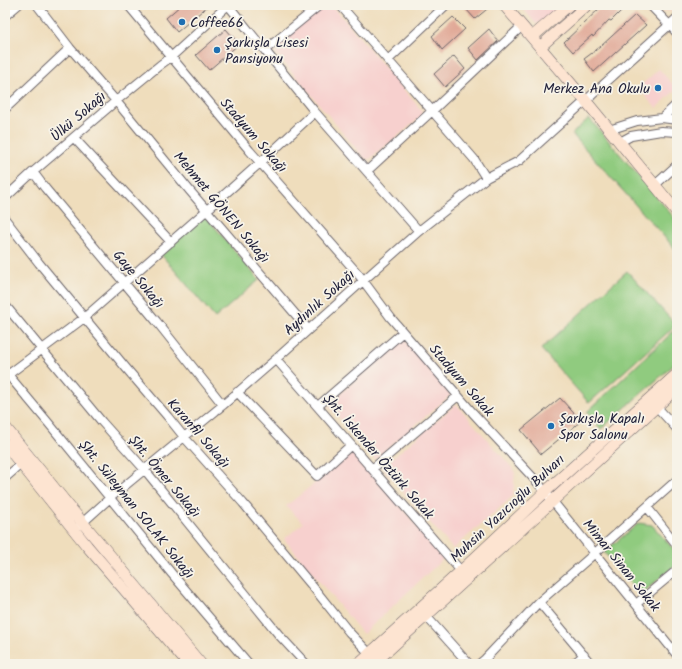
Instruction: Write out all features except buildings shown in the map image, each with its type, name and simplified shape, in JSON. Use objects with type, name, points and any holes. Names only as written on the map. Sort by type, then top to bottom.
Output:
[{"type":"street","points":[[5,16],[18,5]]},
{"type":"street","name":"Mehmet GÖNEN Sokağı","points":[[37,5],[70,48],[308,329]]},
{"type":"street","name":"Stadyum Sokağı","points":[[128,5],[359,275],[362,281]]},
{"type":"street","points":[[228,5],[315,112],[419,231]]},
{"type":"street","name":"Ülkü Sokağı","points":[[5,198],[116,101],[171,57],[228,5]]},
{"type":"street","points":[[265,50],[320,5]]},
{"type":"street","points":[[340,5],[474,159],[486,178]]},
{"type":"street","points":[[388,60],[446,5]]},
{"type":"street","points":[[504,5],[585,100],[677,212]]},
{"type":"street","points":[[532,37],[569,5]]},
{"type":"street","points":[[540,47],[588,5]]},
{"type":"street","points":[[650,5],[677,33]]},
{"type":"street","name":"Aydınlık Sokağı","points":[[79,526],[110,498],[223,405],[419,231],[486,178],[519,160],[677,18]]},
{"type":"street","points":[[367,171],[522,26]]},
{"type":"street","points":[[5,110],[70,48]]},
{"type":"street","points":[[662,118],[677,104]]},
{"type":"street","points":[[6,374],[42,350],[84,318],[261,162],[315,112]]},
{"type":"street","points":[[609,130],[637,121],[662,118],[677,120]]},
{"type":"street","points":[[620,142],[638,134],[661,131],[677,132]]},
{"type":"street","points":[[74,138],[171,242]]},
{"type":"street","points":[[655,185],[677,165]]},
{"type":"street","name":"Gaye Sokağı","points":[[33,172],[157,322],[223,405]]},
{"type":"street","name":"Karanfil Sokağı","points":[[5,219],[84,318],[184,437],[243,503],[373,660]]},
{"type":"street","name":"Stadyum Sokak","points":[[362,281],[402,332],[545,492]]},
{"type":"street","name":"Şht. Ömer Sokağı","points":[[5,305],[102,422],[145,470],[279,635],[306,664]]},
{"type":"street","points":[[318,406],[402,332]]},
{"type":"street","name":"Şht. İskender Öztürk Sokak","points":[[276,359],[461,571]]},
{"type":"street","name":"Şht. Süleyman SOLAK Sokağı","points":[[6,374],[249,664]]},
{"type":"street","name":"Muhsin Yazıcıoğlu Bulvarı","points":[[373,660],[461,571],[545,492],[677,374]]},
{"type":"street","name":"Muhsin Yazıcıoğlu Bulvarı","points":[[358,664],[373,660],[426,616],[677,388]]},
{"type":"street","points":[[237,392],[317,476],[351,445]]},
{"type":"street","points":[[372,469],[458,396]]},
{"type":"street","points":[[656,406],[677,429]]},
{"type":"street","points":[[5,427],[79,526],[87,546],[188,664]]},
{"type":"street","points":[[5,444],[21,464],[79,526],[201,664]]},
{"type":"street","points":[[5,478],[21,464]]},
{"type":"street","points":[[479,664],[485,660],[539,602],[677,480]]},
{"type":"street","name":"Mimar Sinan Sokak","points":[[545,492],[677,655]]},
{"type":"street","points":[[647,507],[677,545]]},
{"type":"street","points":[[636,604],[677,570]]},
{"type":"street","points":[[539,602],[591,664]]},
{"type":"street","points":[[426,616],[469,664]]},
{"type":"street","points":[[573,664],[584,655]]},
{"type":"shaded area","points":[[324,5],[332,5],[422,111],[421,117],[370,159],[365,159],[276,53],[277,45]]},
{"type":"shaded area","points":[[520,5],[563,5],[546,20],[536,24]]},
{"type":"shaded area","points":[[656,5],[677,6],[671,11],[662,11]]},
{"type":"shaded area","name":"Merkez Ana Okulu","points":[[659,69],[677,89],[656,108],[638,88]]},
{"type":"shaded area","points":[[402,337],[451,395],[375,459],[328,405]]},
{"type":"shaded area","points":[[456,404],[515,471],[513,496],[453,549],[382,467]]},
{"type":"shaded area","points":[[356,450],[443,559],[363,634],[284,539],[303,523],[286,506]]},
{"type":"green space","points":[[589,118],[677,221],[677,251],[572,134]]},
{"type":"green space","points":[[203,213],[259,280],[215,318],[159,252]]},
{"type":"green space","points":[[627,271],[676,325],[589,403],[541,349]]},
{"type":"green space","points":[[677,328],[677,362],[601,429],[587,412]]},
{"type":"green space","points":[[639,523],[652,525],[677,553],[677,564],[640,595],[604,552]]},
{"type":"place","name":"Coffee66","points":[[182,22]]},
{"type":"place","name":"Şarkışla Lisesi Pansiyonu","points":[[217,50]]},
{"type":"place","name":"Merkez Ana Okulu","points":[[658,88]]},
{"type":"place","name":"Şarkışla Kapalı Spor Salonu","points":[[551,426]]}]
